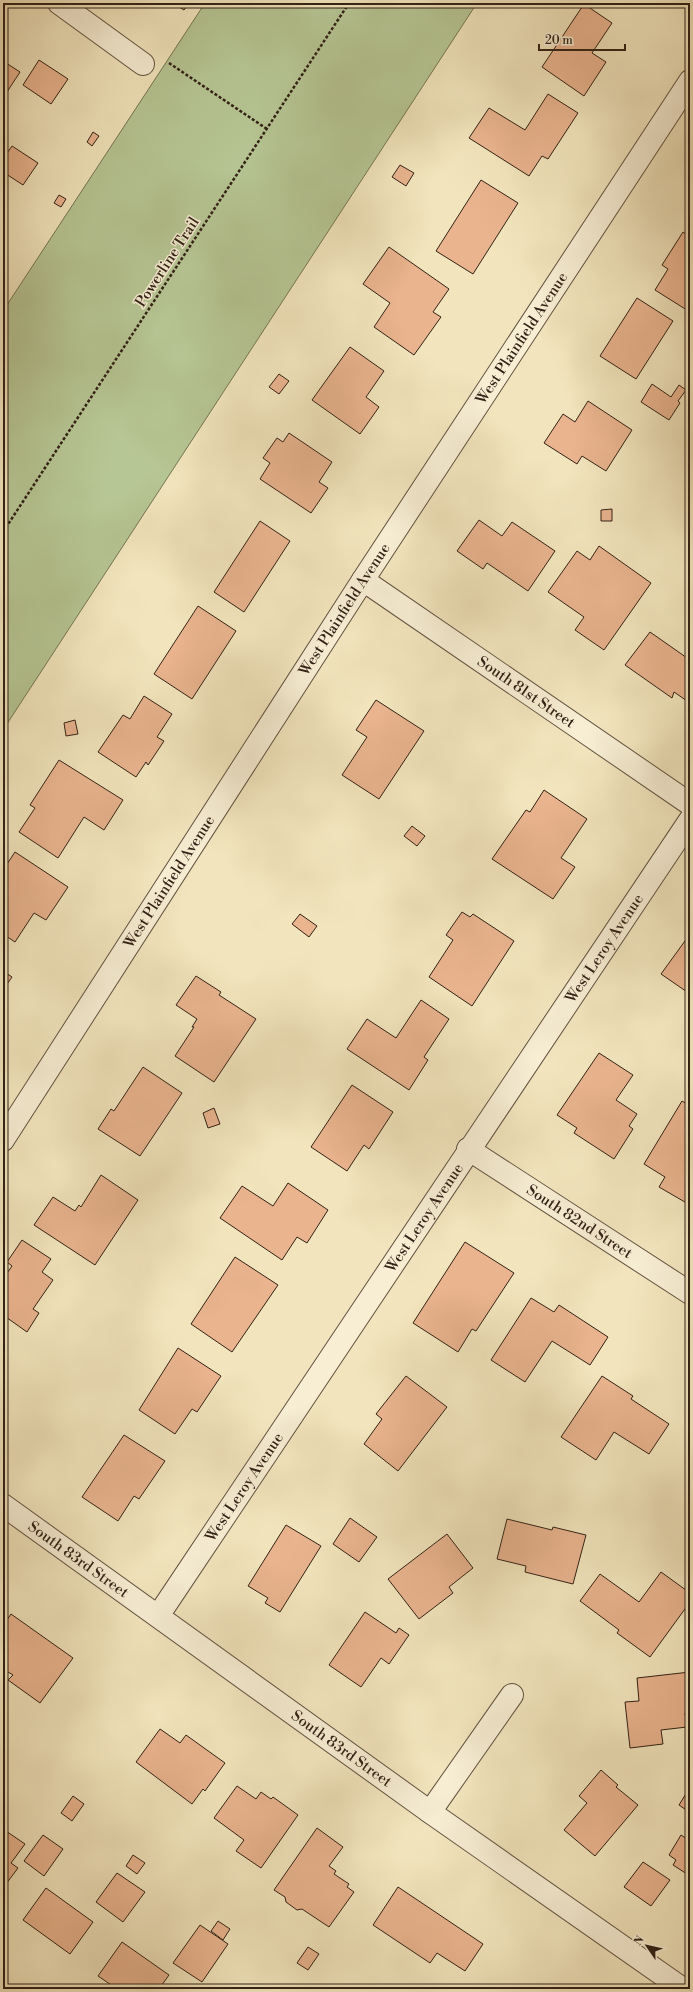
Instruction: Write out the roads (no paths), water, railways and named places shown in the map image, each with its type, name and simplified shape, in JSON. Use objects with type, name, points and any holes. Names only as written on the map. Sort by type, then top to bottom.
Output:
[{"type":"street","points":[[59,3],[144,64]]},
{"type":"street","name":"West Plainfield Avenue","points":[[3,1140],[363,580],[690,81]]},
{"type":"street","name":"South 81st Street","points":[[363,580],[690,804]]},
{"type":"street","name":"West Leroy Avenue","points":[[158,1616],[468,1149],[690,820]]},
{"type":"street","name":"South 82nd Street","points":[[468,1149],[690,1293]]},
{"type":"street","name":"South 83rd Street","points":[[3,1505],[430,1812],[683,1989]]},
{"type":"street","points":[[430,1812],[512,1695]]}]
